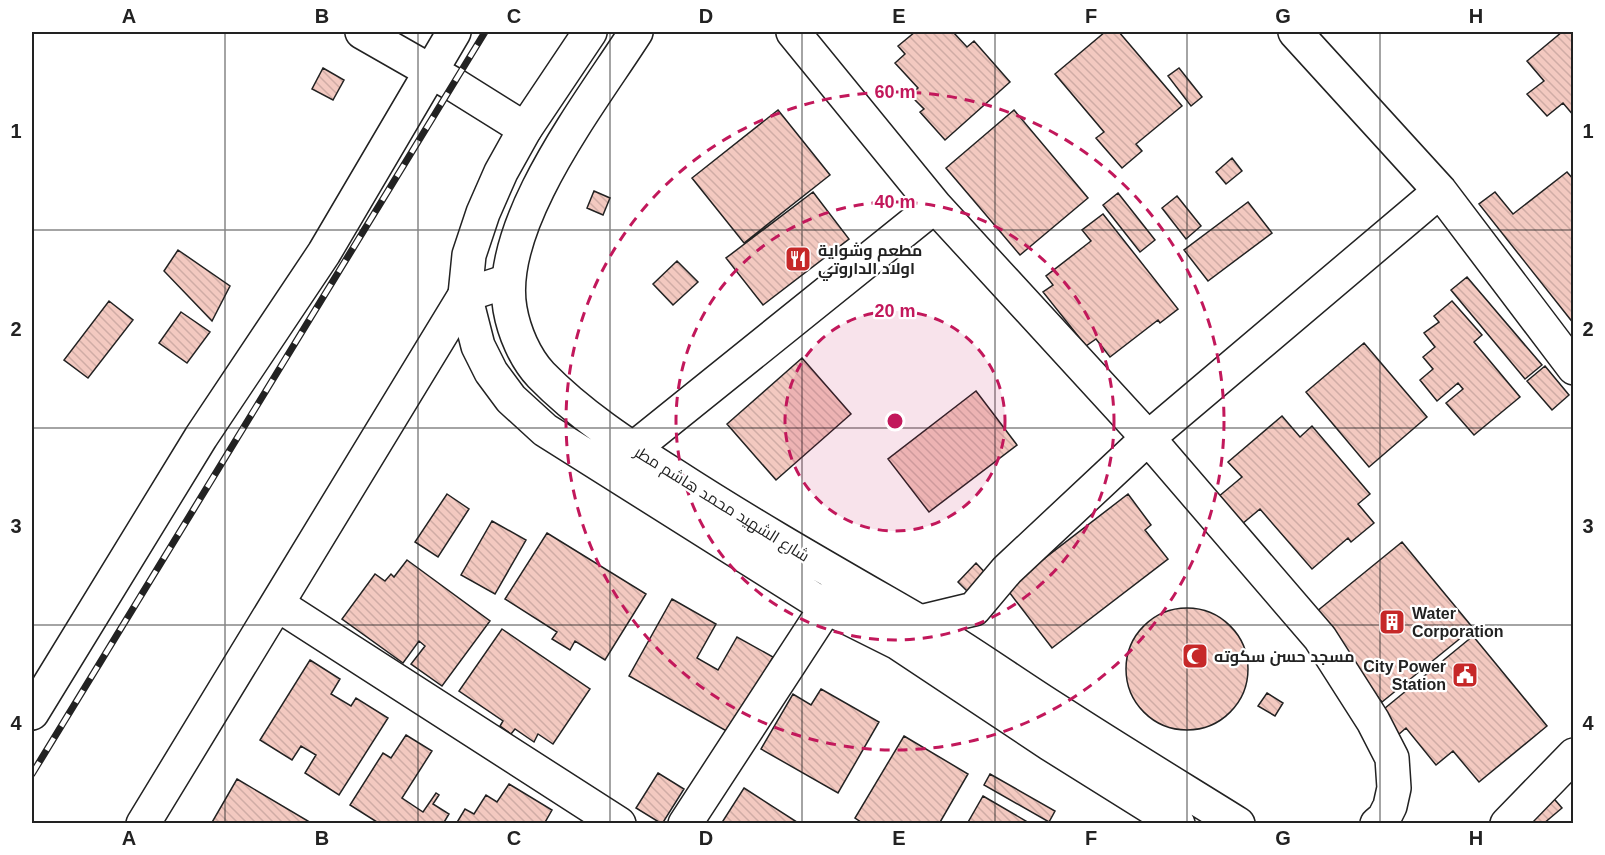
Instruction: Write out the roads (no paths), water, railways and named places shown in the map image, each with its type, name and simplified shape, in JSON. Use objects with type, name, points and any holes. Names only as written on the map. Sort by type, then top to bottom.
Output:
[{"type":"street","points":[[362,32],[525,129]]},
{"type":"street","points":[[32,713],[201,437],[324,253],[454,32]]},
{"type":"street","name":"شارع الشهيد محمد هاشم مطر","points":[[590,32],[525,129],[501,172],[483,213],[469,255],[465,295],[478,346],[491,372],[511,399],[545,430],[826,607],[909,633],[1106,743],[1201,814],[1238,824]]},
{"type":"street","name":"شارع الشهيد محمد هاشم مطر","points":[[636,32],[551,162],[516,244],[508,281],[510,309],[520,344],[538,372],[567,399],[633,449],[728,511],[844,580],[1050,744],[1178,824]]},
{"type":"street","points":[[794,32],[935,206],[1148,438],[1320,638],[1373,721],[1392,758],[1394,788],[1390,806],[1384,818],[1377,824]]},
{"type":"street","points":[[1295,32],[1440,191],[1574,368]]},
{"type":"street","points":[[909,633],[974,609],[1008,570],[1148,438],[1440,191]]},
{"type":"street","points":[[610,472],[633,449],[935,206]]},
{"type":"street","points":[[144,823],[465,295],[508,281]]},
{"type":"street","points":[[685,824],[844,580]]},
{"type":"street","points":[[278,604],[619,824]]},
{"type":"street","points":[[1507,824],[1574,755]]},
{"type":"railway","points":[[32,774],[485,32]]},
{"type":"place","name":"مطعم وشواية اولاد الداروتي","points":[[798,259]]},
{"type":"place","name":"Water Corporation","points":[[1392,622]]},
{"type":"place","name":"مسجد حسن سكوته","points":[[1195,656]]},
{"type":"place","name":"City Power Station","points":[[1465,675]]}]
